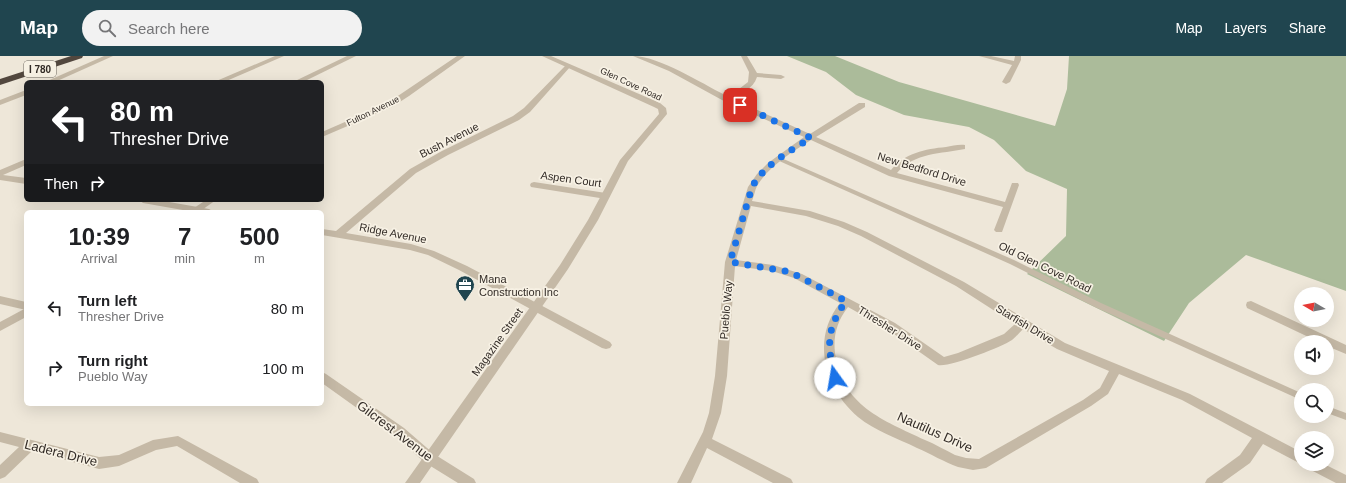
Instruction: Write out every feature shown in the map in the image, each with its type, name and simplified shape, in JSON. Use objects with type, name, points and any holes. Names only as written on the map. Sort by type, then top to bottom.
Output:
[{"type":"highway","name":"I 780","points":[[0,75],[58,56]]},
{"type":"highway","name":"I 780","points":[[0,82],[79,56]]},
{"type":"street","points":[[54,80],[110,56]]},
{"type":"street","points":[[223,80],[281,56]]},
{"type":"street","points":[[301,80],[353,56]]},
{"type":"street","name":"Fulton Avenue","points":[[324,134],[397,101],[416,89],[445,65],[462,56]]},
{"type":"street","name":"Glen Cove Road","points":[[545,56],[657,105],[662,108],[664,112]]},
{"type":"street","points":[[725,98],[744,89],[749,85],[754,76],[754,70],[744,56]]},
{"type":"street","points":[[982,56],[1016,64]]},
{"type":"street","points":[[1006,82],[1016,64],[1018,56]]},
{"type":"street","name":"New Bedford Drive","points":[[641,57],[671,70],[725,98],[892,174],[1007,205]]},
{"type":"street","name":"Bush Avenue","points":[[338,235],[413,171],[445,153],[516,118],[527,110],[568,66]]},
{"type":"street","points":[[754,76],[781,77]]},
{"type":"street","points":[[0,103],[24,93]]},
{"type":"street","name":"Pueblo Way","points":[[684,483],[709,432],[715,413],[720,376],[730,262],[747,203],[756,180],[779,159],[862,105]]},
{"type":"street","name":"Magazine Street","points":[[412,483],[581,242],[624,160],[656,124],[664,112]]},
{"type":"street","points":[[892,174],[902,163],[910,158],[935,151],[962,147]]},
{"type":"street","name":"Old Glen Cove Road","points":[[779,159],[1012,262],[1098,305],[1294,394]]},
{"type":"street","points":[[0,173],[24,163]]},
{"type":"street","points":[[0,177],[24,181]]},
{"type":"street","name":"Aspen Court","points":[[534,185],[606,196]]},
{"type":"street","points":[[999,230],[1015,185]]},
{"type":"street","points":[[152,202],[190,210]]},
{"type":"street","points":[[197,210],[209,202]]},
{"type":"street","name":"Starfish Drive","points":[[747,203],[807,213],[847,227],[920,262],[960,284],[1022,324],[1061,346],[1186,397],[1294,454]]},
{"type":"street","name":"Ridge Avenue","points":[[324,232],[411,247],[431,253],[463,268],[606,345]]},
{"type":"street","name":"Thresher Drive","points":[[730,262],[785,271],[798,276],[891,326],[942,362],[961,357],[1008,337],[1022,324]]},
{"type":"street","points":[[0,300],[24,306]]},
{"type":"street","name":"Nautilus Drive","points":[[846,301],[833,322],[830,341],[831,360],[835,378],[844,394],[854,407],[873,421],[964,464],[981,464],[1088,403],[1104,391],[1116,369]]},
{"type":"street","points":[[1251,305],[1346,350]]},
{"type":"street","points":[[0,327],[24,313]]},
{"type":"street","name":"Gilcrest Avenue","points":[[324,378],[400,432],[429,458],[469,483]]},
{"type":"street","points":[[1334,412],[1346,417]]},
{"type":"street","points":[[1212,483],[1245,458],[1261,436]]},
{"type":"street","name":"Ladera Drive","points":[[0,437],[106,464],[117,462],[150,447],[167,442],[178,441],[252,483]]},
{"type":"street","points":[[705,441],[786,483]]},
{"type":"street","points":[[0,473],[30,445]]},
{"type":"street","points":[[1325,471],[1346,482]]},
{"type":"green space","points":[[787,56],[835,56],[899,82],[1055,126],[1067,89],[1069,56],[1346,56],[1346,291],[1246,255],[1189,303],[1164,341],[1027,274],[1066,236],[1067,189],[1026,171],[994,140],[969,127],[904,115],[856,95],[826,72]]},
{"type":"place","name":"Mana Construction Inc","points":[[465,302]]},
{"type":"route","points":[[740,105],[811,138],[797,146],[771,165],[756,180],[752,187],[730,262],[785,271],[798,276],[846,301],[833,322],[830,331],[831,360],[835,378]]}]
